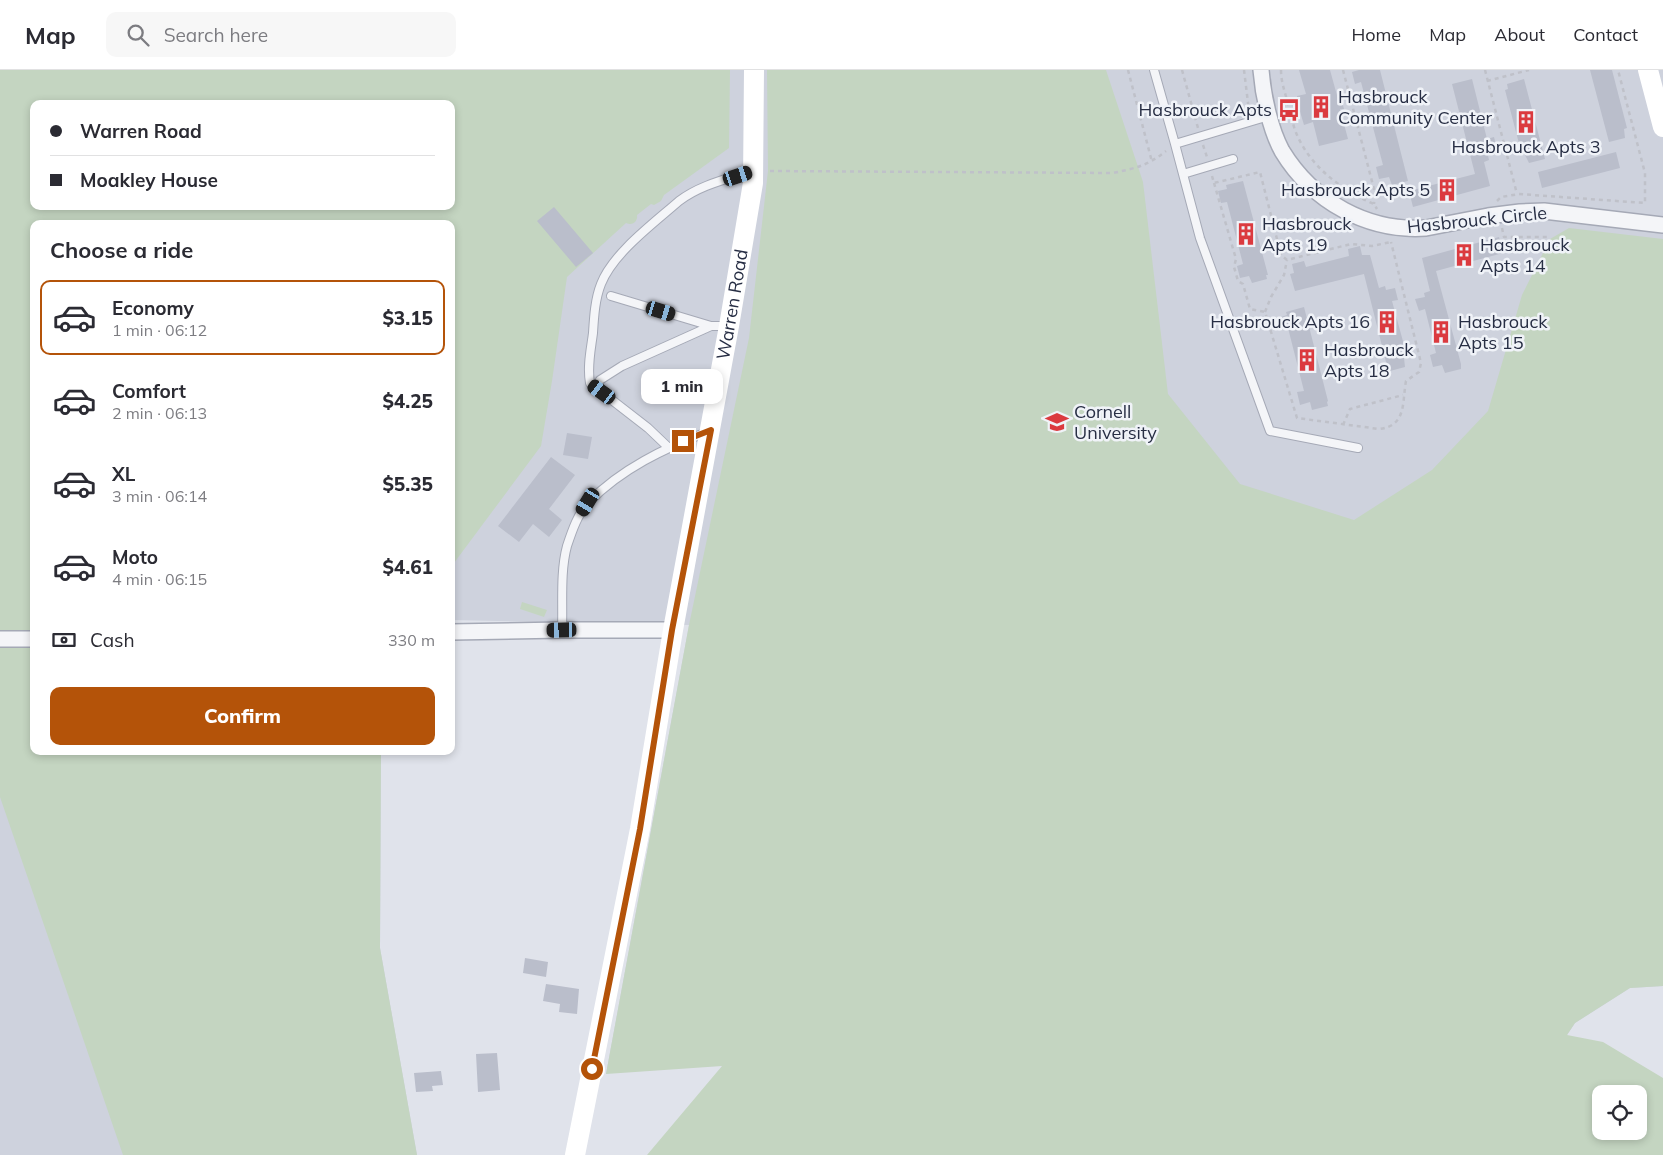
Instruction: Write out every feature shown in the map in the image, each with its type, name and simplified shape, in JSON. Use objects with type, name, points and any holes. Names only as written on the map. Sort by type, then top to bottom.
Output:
[{"type":"street","name":"Warren Road","points":[[575,1155],[640,829],[672,630],[711,430],[721,326],[753,183],[754,70]]},
{"type":"street","name":"Hasbrouck Circle","points":[[1261,70],[1269,116],[1282,150],[1309,184],[1332,204],[1370,222],[1393,227],[1419,229],[1488,216],[1544,211],[1663,225]]},
{"type":"street","points":[[1648,70],[1663,126]]},
{"type":"street","points":[[455,632],[672,630]]},
{"type":"street","points":[[0,639],[30,639]]},
{"type":"lane","points":[[1154,70],[1200,238],[1270,431],[1358,448]]},
{"type":"lane","points":[[1175,144],[1269,116]]},
{"type":"lane","points":[[1183,174],[1233,159]]},
{"type":"lane","points":[[668,448],[648,428],[590,382],[589,370],[593,328],[600,284],[610,266],[622,252],[679,200],[706,186],[753,171]]},
{"type":"lane","points":[[611,296],[721,326]]},
{"type":"lane","points":[[600,380],[622,366],[721,326]]},
{"type":"lane","points":[[562,630],[564,572],[567,548],[575,524],[588,502],[622,474],[668,448],[711,430]]},
{"type":"path","points":[[1128,70],[1152,162]]},
{"type":"path","points":[[1244,70],[1250,108],[1247,113]]},
{"type":"path","points":[[1281,70],[1281,78],[1295,130],[1310,156],[1340,186],[1374,204]]},
{"type":"path","points":[[1344,70],[1375,193],[1374,204],[1380,216]]},
{"type":"path","points":[[1485,70],[1517,194]]},
{"type":"path","points":[[1488,81],[1529,70]]},
{"type":"path","points":[[1496,202],[1501,197],[1517,194],[1645,203],[1645,173],[1618,70]]},
{"type":"path","points":[[1197,125],[1206,123]]},
{"type":"path","points":[[753,171],[1112,173],[1144,166],[1175,144]]},
{"type":"path","points":[[1214,183],[1236,259],[1234,267],[1238,281],[1243,284],[1250,309],[1265,312]]},
{"type":"path","points":[[1287,260],[1284,276],[1271,297],[1265,312],[1297,418],[1375,429],[1385,428],[1394,424],[1400,416],[1403,408],[1406,381],[1419,372],[1421,363],[1391,242]]},
{"type":"path","points":[[1343,425],[1350,409],[1404,395]]},
{"type":"shaded area","name":"Cornell University","points":[[0,70],[1663,70],[1663,986],[1630,988],[1575,1023],[1567,1035],[958,976],[606,1074],[689,625],[455,620],[455,220],[30,220],[30,755],[381,755],[380,948],[417,1155],[0,1155]]},
{"type":"green space","points":[[0,70],[730,70],[729,148],[664,195],[661,201],[654,205],[651,204],[637,215],[637,220],[634,223],[626,223],[567,277],[541,446],[455,562],[455,220],[30,220],[30,755],[381,755],[380,948],[417,1155],[123,1155],[0,797]]},
{"type":"green space","points":[[767,70],[1106,70],[1143,182],[1168,394],[1240,484],[1354,520],[1432,470],[1488,411],[1522,295],[1550,239],[1569,228],[1663,239],[1663,986],[1630,988],[1575,1023],[1567,1035],[1603,1042],[1663,1078],[1663,1155],[647,1155],[722,1066],[606,1074],[689,625],[749,338],[768,171]]},
{"type":"green space","points":[[522,602],[547,610],[544,617],[520,609]]},
{"type":"building","name":"Hasbrouck Community Center","points":[[1299,70],[1330,70],[1338,99],[1341,98],[1344,109],[1340,109],[1348,139],[1319,146],[1313,122],[1304,125],[1297,96],[1306,94]]},
{"type":"building","points":[[1380,70],[1408,181],[1392,185],[1389,177],[1379,179],[1376,167],[1383,165],[1361,82],[1355,84],[1352,72]]},
{"type":"building","points":[[1590,70],[1612,70],[1627,128],[1624,129],[1625,138],[1609,142]]},
{"type":"building","points":[[1472,79],[1487,139],[1494,137],[1497,149],[1487,151],[1489,160],[1484,162],[1490,186],[1413,207],[1409,191],[1475,174],[1452,84]]},
{"type":"building","name":"Hasbrouck Apts 3","points":[[1524,79],[1545,159],[1529,163],[1525,155],[1522,155],[1505,90],[1508,89],[1507,84]]},
{"type":"building","points":[[1616,152],[1620,168],[1542,188],[1538,172]]},
{"type":"building","name":"Hasbrouck Apts 19","points":[[1243,181],[1268,275],[1266,275],[1267,279],[1252,283],[1249,276],[1240,278],[1237,266],[1243,264],[1227,202],[1221,203],[1218,191],[1227,189],[1226,185]]},
{"type":"building","points":[[554,207],[593,253],[576,267],[537,221]]},
{"type":"building","points":[[1499,237],[1503,253],[1436,271],[1461,364],[1461,369],[1445,373],[1442,365],[1433,367],[1430,355],[1436,353],[1425,309],[1419,311],[1415,299],[1425,297],[1424,293],[1430,291],[1422,258]]},
{"type":"building","points":[[1360,246],[1362,255],[1370,255],[1379,288],[1385,286],[1386,290],[1395,288],[1398,300],[1392,301],[1404,345],[1410,344],[1413,355],[1404,358],[1405,367],[1390,371],[1387,366],[1364,274],[1295,291],[1290,274],[1294,273],[1292,264],[1304,261],[1306,267],[1349,256],[1348,249]]},
{"type":"building","name":"Hasbrouck Apts 18","points":[[1304,307],[1328,401],[1328,406],[1312,410],[1310,402],[1300,405],[1297,392],[1304,391],[1288,328],[1281,330],[1278,318],[1287,315],[1286,312]]},
{"type":"building","points":[[567,433],[592,437],[588,459],[563,455]]},
{"type":"building","points":[[551,457],[575,475],[549,509],[562,520],[549,537],[533,524],[519,542],[498,526]]},
{"type":"building","points":[[525,958],[548,962],[546,977],[523,973]]},
{"type":"building","points":[[546,984],[579,989],[577,1014],[559,1012],[560,1004],[543,1001]]},
{"type":"building","points":[[497,1053],[500,1090],[478,1092],[476,1054]]},
{"type":"building","points":[[441,1071],[443,1085],[432,1086],[433,1091],[416,1092],[414,1073]]},
{"type":"place","name":"Hasbrouck Community Center","points":[[1321,107]]},
{"type":"place","name":"Hasbrouck Apts","points":[[1289,110]]},
{"type":"place","name":"Hasbrouck Apts 3","points":[[1526,122]]},
{"type":"place","name":"Hasbrouck Apts 5","points":[[1447,190]]},
{"type":"place","name":"Hasbrouck Apts 19","points":[[1246,234]]},
{"type":"place","name":"Hasbrouck Apts 14","points":[[1464,255]]},
{"type":"place","name":"Hasbrouck Apts 16","points":[[1387,322]]},
{"type":"place","name":"Hasbrouck Apts 15","points":[[1441,332]]},
{"type":"place","name":"Hasbrouck Apts 18","points":[[1307,360]]},
{"type":"place","name":"Cornell University","points":[[1057,422]]},
{"type":"route","points":[[592,1069],[640,829],[672,630],[711,430],[683,441]]}]
